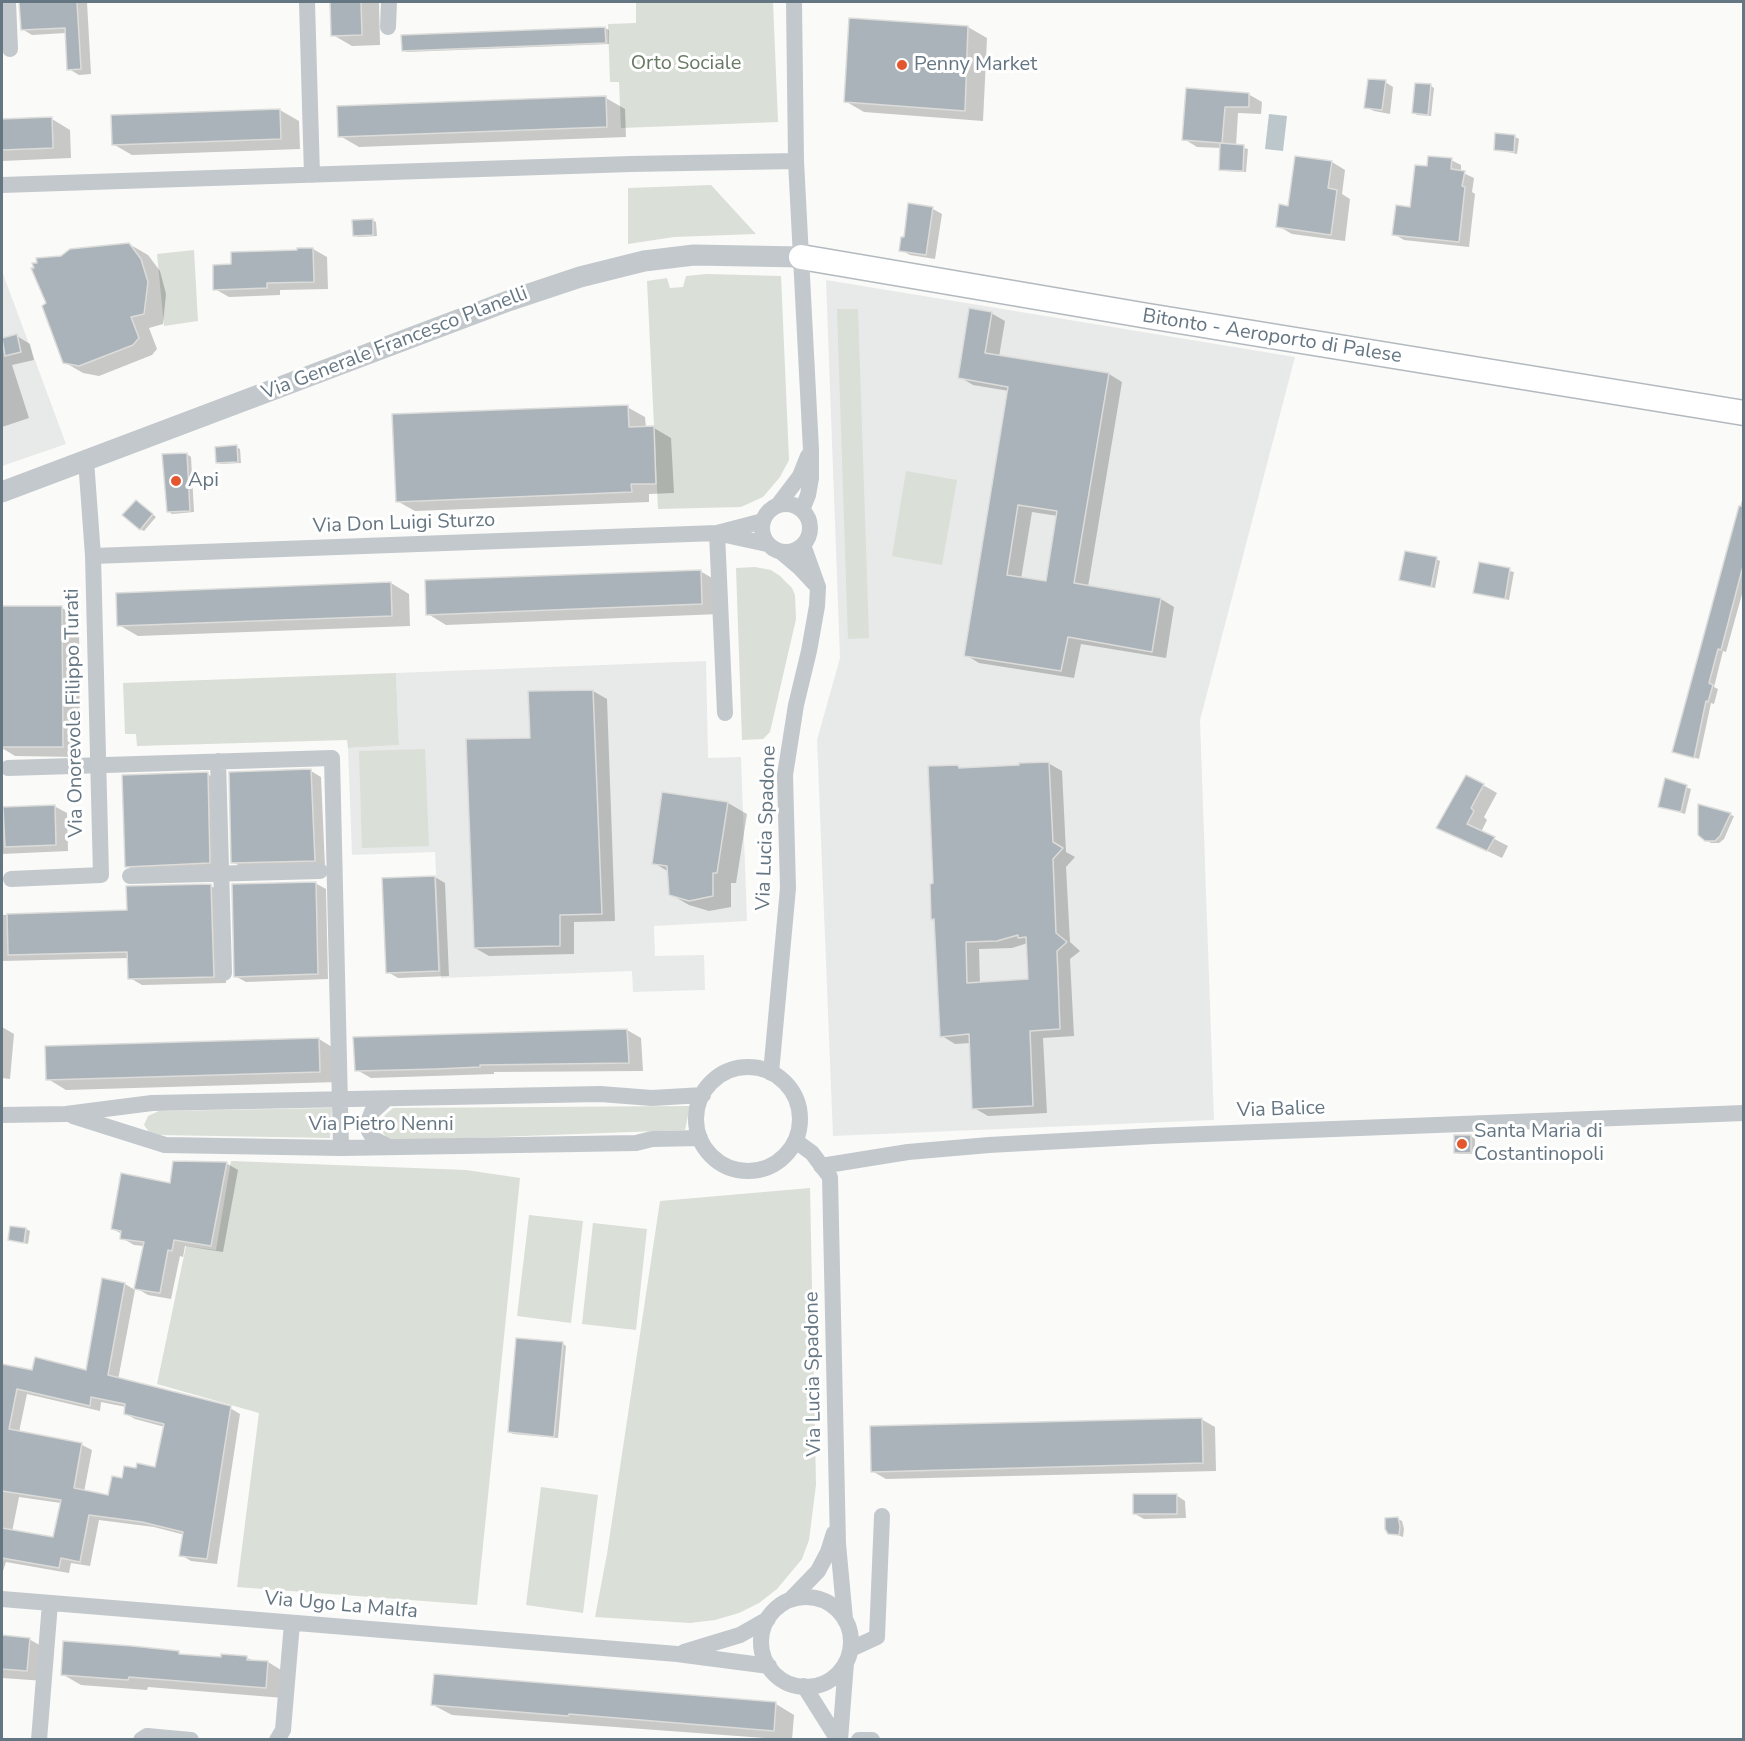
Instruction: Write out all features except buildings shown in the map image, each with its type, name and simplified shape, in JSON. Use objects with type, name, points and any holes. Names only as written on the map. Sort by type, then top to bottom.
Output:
[{"type":"main road","name":"Bitonto - Aeroporto di Palese","points":[[801,257],[1743,413]]},
{"type":"street","points":[[8,2],[10,49]]},
{"type":"street","points":[[307,2],[312,175]]},
{"type":"street","points":[[388,27],[389,2]]},
{"type":"street","points":[[794,2],[796,161],[811,450],[811,478],[802,510]]},
{"type":"street","points":[[2,185],[796,161]]},
{"type":"street","name":"Via Generale Francesco Planelli","points":[[2,492],[508,301],[580,277],[644,261],[694,255],[801,257]]},
{"type":"street","points":[[811,450],[800,476],[778,505],[768,511],[761,529],[774,548],[800,568],[818,587]]},
{"type":"street","name":"Via Onorevole Filippo Turati","points":[[86,460],[93,556],[101,875]]},
{"type":"street","points":[[717,533],[793,552],[808,539],[810,523],[802,510],[788,504],[778,505]]},
{"type":"street","points":[[717,533],[763,520]]},
{"type":"street","points":[[717,533],[724,713]]},
{"type":"street","name":"Via Don Luigi Sturzo","points":[[93,556],[717,533]]},
{"type":"street","points":[[803,545],[818,587]]},
{"type":"street","name":"Via Lucia Spadone","points":[[771,1073],[788,888],[785,807],[787,758],[796,705],[815,623],[818,587]]},
{"type":"street","name":"Via Pietro Nenni","points":[[8,768],[332,758],[340,1099]]},
{"type":"street","points":[[218,761],[224,973]]},
{"type":"street","points":[[11,879],[320,871]]},
{"type":"street","points":[[757,1068],[771,1073],[787,1084],[793,1094],[800,1115],[797,1138],[784,1157],[764,1168],[740,1170],[719,1161],[710,1154],[700,1138],[697,1110],[702,1095],[714,1080],[734,1069],[757,1068]]},
{"type":"street","name":"Via Pietro Nenni","points":[[2,1115],[66,1114],[152,1103],[600,1094],[652,1098],[702,1095]]},
{"type":"street","points":[[340,1099],[341,1148]]},
{"type":"street","points":[[385,1100],[372,1112],[368,1122],[369,1131],[374,1139],[388,1147]]},
{"type":"street","name":"Via Balice","points":[[821,1166],[908,1152],[989,1145],[1154,1136],[1743,1113]]},
{"type":"street","name":"Via Pietro Nenni","points":[[66,1114],[165,1145],[341,1148],[636,1143],[652,1139],[700,1138]]},
{"type":"street","name":"Via Lucia Spadone","points":[[797,1142],[812,1153],[830,1177],[838,1521],[844,1619]]},
{"type":"street","points":[[838,1521],[828,1552],[818,1571],[790,1600],[777,1608],[768,1619],[762,1637],[762,1647],[769,1666],[784,1680],[804,1686],[828,1681],[838,1673],[848,1656],[877,1637],[882,1516]]},
{"type":"street","points":[[790,1600],[800,1597],[821,1599],[838,1610],[850,1633],[839,1740]]},
{"type":"street","name":"Via Ugo La Malfa","points":[[2,1599],[677,1654],[769,1666]]},
{"type":"street","points":[[39,1740],[50,1603]]},
{"type":"street","points":[[677,1654],[740,1635],[768,1619]]},
{"type":"street","points":[[277,1740],[283,1730],[292,1623]]},
{"type":"street","points":[[804,1686],[839,1740]]},
{"type":"street","points":[[141,1740],[147,1736],[191,1740]]},
{"type":"street","points":[[859,1740],[872,1740]]},
{"type":"shaded area","points":[[1269,114],[1287,116],[1283,151],[1265,149]]},
{"type":"shaded area","points":[[2,271],[66,444],[2,466]]},
{"type":"shaded area","points":[[826,280],[1295,357],[1200,720],[1214,1120],[833,1136],[817,740],[840,658]]},
{"type":"shaded area","points":[[706,661],[708,758],[741,757],[747,921],[654,926],[655,956],[704,955],[705,990],[633,992],[632,971],[441,978],[435,852],[352,855],[348,748],[399,745],[396,673]]},
{"type":"green space","name":"Orto Sociale","points":[[636,2],[773,2],[778,122],[621,128],[619,82],[610,82],[608,24],[636,23]]},
{"type":"green space","points":[[711,185],[756,234],[674,237],[628,244],[628,188]]},
{"type":"green space","points":[[194,250],[198,321],[164,326],[157,254]]},
{"type":"green space","points":[[707,274],[781,276],[789,460],[780,477],[763,497],[741,507],[658,509],[647,281],[667,278],[670,288],[683,287],[686,276]]},
{"type":"green space","points":[[837,309],[858,309],[869,638],[848,639]]},
{"type":"green space","points":[[906,471],[957,480],[942,565],[892,556]]},
{"type":"green space","points":[[755,567],[771,570],[792,588],[795,595],[796,619],[770,732],[763,739],[742,740],[736,568]]},
{"type":"green space","points":[[396,673],[399,745],[348,748],[347,740],[137,746],[136,734],[125,734],[123,683]]},
{"type":"green space","points":[[425,749],[429,846],[362,848],[359,751]]},
{"type":"green space","points":[[690,1106],[685,1130],[389,1141],[381,1130],[384,1116],[393,1108]]},
{"type":"green space","points":[[332,1108],[330,1138],[159,1135],[149,1132],[144,1125],[148,1116],[159,1111]]},
{"type":"green space","points":[[231,1161],[466,1170],[520,1178],[477,1605],[237,1587],[259,1413],[157,1384],[186,1246],[216,1250]]},
{"type":"green space","points":[[810,1188],[816,1485],[809,1540],[802,1559],[777,1589],[759,1603],[739,1613],[715,1620],[690,1623],[595,1617],[607,1554],[660,1201]]},
{"type":"green space","points":[[529,1215],[583,1221],[571,1323],[517,1316]]},
{"type":"green space","points":[[593,1223],[647,1229],[636,1330],[582,1324]]},
{"type":"green space","points":[[541,1487],[598,1495],[583,1613],[526,1605]]},
{"type":"place","name":"Penny Market","points":[[902,65]]},
{"type":"place","name":"Api","points":[[176,481]]},
{"type":"place","name":"Santa Maria di Costantinopoli","points":[[1462,1144]]}]
